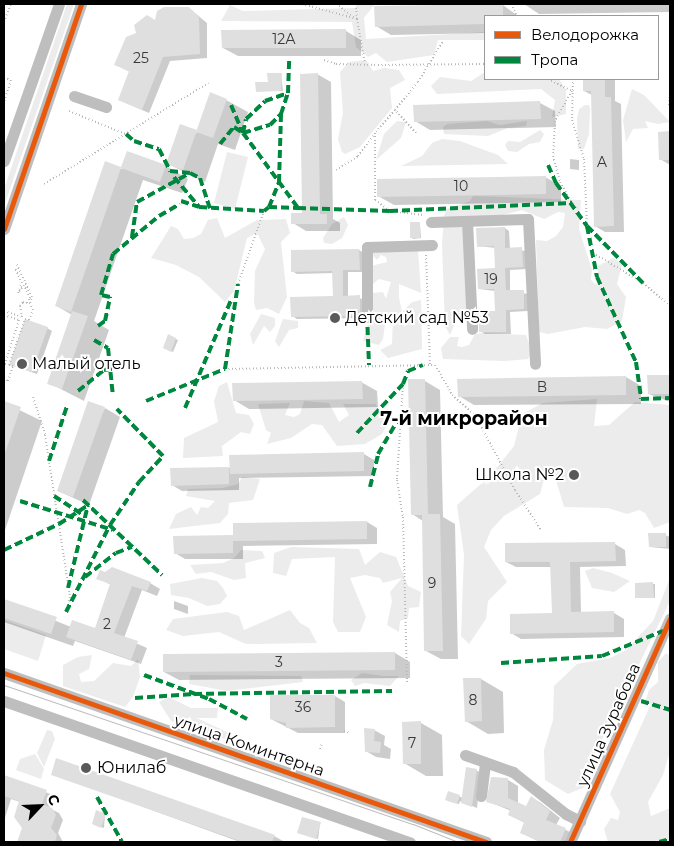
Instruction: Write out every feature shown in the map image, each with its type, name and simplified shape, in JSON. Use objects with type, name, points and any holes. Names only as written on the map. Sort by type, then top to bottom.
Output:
[{"type":"street","points":[[4,161],[59,4]]},
{"type":"street","points":[[4,229],[81,4]]},
{"type":"street","points":[[74,96],[106,107]]},
{"type":"street","points":[[427,222],[528,219],[535,364]]},
{"type":"street","points":[[467,221],[472,329]]},
{"type":"street","points":[[367,315],[367,247],[429,245]]},
{"type":"street","name":"улица Зурабова","points":[[570,842],[670,618]]},
{"type":"street","name":"улица Коминтерна","points":[[4,673],[426,819],[486,842]]},
{"type":"street","points":[[4,701],[410,842]]},
{"type":"street","points":[[465,755],[485,764],[513,772],[566,814],[580,821]]},
{"type":"street","points":[[481,796],[485,764]]},
{"type":"path","points":[[4,22],[11,4]]},
{"type":"path","points":[[302,4],[357,19]]},
{"type":"path","points":[[336,4],[357,19]]},
{"type":"path","points":[[356,4],[365,64]]},
{"type":"path","points":[[510,4],[516,15]]},
{"type":"path","points":[[670,32],[670,84]]},
{"type":"path","points":[[336,170],[358,156],[429,65],[443,41]]},
{"type":"path","points":[[324,60],[336,64],[484,64]]},
{"type":"path","points":[[4,78],[11,80],[4,101]]},
{"type":"path","points":[[550,80],[572,92]]},
{"type":"path","points":[[573,80],[573,129],[584,159],[587,226]]},
{"type":"path","points":[[44,184],[208,83]]},
{"type":"path","points":[[669,105],[670,89]]},
{"type":"path","points":[[572,92],[555,121],[553,156],[560,182],[572,203]]},
{"type":"path","points":[[395,110],[416,132]]},
{"type":"path","points":[[69,111],[126,134]]},
{"type":"path","points":[[375,133],[375,200],[390,211],[423,214],[427,222]]},
{"type":"path","points":[[238,284],[264,211]]},
{"type":"path","points":[[429,245],[430,365]]},
{"type":"path","points":[[590,251],[643,283],[670,306]]},
{"type":"path","points":[[4,378],[8,381],[13,366],[9,365],[25,319],[30,320],[33,310],[30,303],[32,297],[16,263]]},
{"type":"path","points":[[4,311],[22,317],[20,306],[23,302],[27,303],[30,298],[24,285],[18,293],[22,283],[15,268]]},
{"type":"path","points":[[4,315],[19,320],[4,367]]},
{"type":"path","points":[[225,369],[435,365],[452,395],[475,415],[507,476],[541,530]]},
{"type":"path","points":[[403,384],[397,480],[403,517],[407,683]]},
{"type":"path","points":[[33,397],[45,434],[70,597],[66,612]]},
{"type":"path","points":[[344,731],[350,733]]},
{"type":"path","points":[[320,749],[322,743]]},
{"type":"shaded area","points":[[67,4],[74,4],[4,206],[4,189]]},
{"type":"shaded area","points":[[357,4],[375,4],[364,18],[366,39],[484,32],[484,40],[438,40],[434,55],[387,62],[376,53],[368,57],[356,47],[352,22],[221,21],[230,5],[243,11],[355,8]]},
{"type":"shaded area","points":[[366,60],[373,71],[384,68],[399,70],[405,80],[390,88],[392,108],[360,147],[345,154],[342,152],[338,139],[343,113],[340,72],[349,62]]},
{"type":"shaded area","points":[[484,73],[484,80],[560,80],[566,90],[566,114],[552,117],[555,100],[541,89],[437,94],[431,86],[440,77],[471,81]]},
{"type":"shaded area","points":[[632,89],[644,95],[670,122],[658,124],[645,121],[648,128],[633,129],[626,142],[623,120]]},
{"type":"shaded area","points":[[589,105],[590,109],[589,134],[584,149],[578,149],[577,119],[579,109]]},
{"type":"shaded area","points":[[397,121],[406,122],[401,138],[376,160],[384,134]]},
{"type":"shaded area","points":[[487,121],[500,125],[527,121],[526,126],[508,128],[488,136],[444,134],[443,127],[447,124]]},
{"type":"shaded area","points":[[540,130],[544,134],[540,142],[529,144],[517,152],[508,151],[505,145],[508,141],[520,142]]},
{"type":"shaded area","points":[[442,139],[460,141],[498,155],[508,164],[401,166],[422,156],[432,143]]},
{"type":"shaded area","points":[[227,152],[248,157],[235,209],[214,203]]},
{"type":"shaded area","points":[[473,196],[581,200],[579,229],[592,270],[591,280],[595,284],[598,283],[598,266],[613,258],[622,264],[617,284],[626,297],[622,321],[607,329],[585,327],[548,334],[539,332],[536,240],[547,241],[556,236],[563,227],[565,213],[558,212],[544,219],[522,210],[499,216],[470,216],[467,311],[458,316],[450,335],[445,326],[442,244],[444,216],[446,209],[470,201]]},
{"type":"shaded area","points":[[344,217],[348,225],[342,238],[332,244],[324,243],[323,238],[332,224]]},
{"type":"shaded area","points":[[217,218],[225,238],[257,220],[286,219],[290,233],[281,242],[287,297],[279,314],[267,308],[256,310],[254,303],[255,271],[265,249],[257,233],[247,238],[234,291],[225,302],[199,277],[176,265],[151,258],[171,226],[178,229],[184,239],[193,238],[201,234],[208,220]]},
{"type":"shaded area","points":[[418,250],[421,293],[399,284],[399,297],[402,312],[412,302],[421,300],[422,349],[388,358],[380,350],[392,344],[393,316],[386,317],[383,339],[379,345],[363,341],[372,311],[372,293],[383,292],[386,299],[391,282],[379,279],[373,284],[369,277],[371,266],[387,262],[386,257],[381,255],[377,260],[370,252]]},
{"type":"shaded area","points":[[261,314],[275,318],[275,326],[270,332],[264,326],[253,345],[250,334]]},
{"type":"shaded area","points":[[283,319],[298,321],[298,328],[289,330],[279,347],[275,341]]},
{"type":"shaded area","points":[[475,334],[526,335],[532,352],[528,359],[505,361],[443,359],[441,348],[450,337],[459,337],[457,346],[462,347],[469,345]]},
{"type":"shaded area","points":[[227,382],[236,413],[249,415],[254,424],[250,434],[241,432],[222,446],[223,456],[183,458],[184,438],[218,422],[214,401],[219,386]]},
{"type":"shaded area","points":[[597,399],[594,426],[609,425],[635,402],[670,405],[670,522],[654,528],[645,513],[639,510],[627,514],[608,508],[564,507],[555,477],[544,479],[540,494],[504,516],[491,530],[484,547],[507,582],[488,601],[486,619],[469,644],[461,636],[464,555],[457,505],[490,476],[514,446],[522,414],[543,403]]},
{"type":"shaded area","points":[[304,401],[329,403],[339,422],[349,415],[343,404],[376,404],[379,414],[389,414],[388,423],[382,434],[365,444],[337,446],[322,425],[312,424],[291,438],[267,444],[271,433],[266,430],[258,404],[290,403],[285,415],[294,417],[300,414]]},
{"type":"shaded area","points":[[242,477],[260,479],[253,500],[229,503],[228,514],[220,523],[169,529],[176,514],[191,507],[197,515],[201,507],[208,508],[215,501],[186,496],[188,489],[223,488],[238,484]]},
{"type":"shaded area","points":[[291,547],[359,549],[365,565],[380,552],[396,557],[408,586],[421,592],[419,607],[409,608],[408,618],[400,621],[399,632],[387,625],[392,601],[390,592],[402,578],[383,583],[380,578],[365,575],[350,578],[366,617],[360,632],[338,632],[333,622],[335,557],[292,559],[286,576],[273,573],[274,553]]},
{"type":"shaded area","points":[[241,550],[262,551],[265,558],[245,563],[246,578],[234,580],[211,572],[196,574],[190,565],[223,563],[234,558]]},
{"type":"shaded area","points":[[593,568],[612,573],[630,581],[614,592],[592,588],[585,571]]},
{"type":"shaded area","points":[[202,578],[217,581],[223,588],[227,596],[220,604],[207,606],[189,598],[171,595],[170,584]]},
{"type":"shaded area","points":[[670,578],[670,601],[595,754],[585,787],[568,794],[545,780],[544,750],[553,720],[554,686],[577,664],[610,658],[626,650],[653,621]]},
{"type":"shaded area","points":[[290,610],[300,623],[309,628],[317,643],[246,644],[219,632],[183,636],[166,630],[173,619],[227,612],[239,616],[244,630]]},
{"type":"shaded area","points":[[4,620],[46,635],[38,661],[4,649]]},
{"type":"shaded area","points":[[666,653],[670,656],[670,751],[663,775],[648,802],[651,816],[670,808],[670,842],[608,842],[604,829],[611,818],[618,820],[620,812],[610,794],[651,704],[645,702],[649,690],[658,682],[658,662]]},
{"type":"shaded area","points":[[92,655],[89,669],[79,674],[81,682],[94,681],[113,663],[131,666],[138,659],[140,677],[133,697],[125,707],[63,686],[63,665],[78,657]]},
{"type":"shaded area","points":[[362,673],[399,676],[390,686],[364,683],[355,686],[351,680]]},
{"type":"shaded area","points":[[190,675],[301,676],[303,682],[227,691],[189,684]]},
{"type":"shaded area","points":[[169,697],[191,708],[218,708],[217,718],[197,718],[229,733],[228,739],[201,735],[189,725],[171,721],[159,702]]},
{"type":"shaded area","points":[[47,730],[52,731],[55,739],[44,767],[37,753]]},
{"type":"shaded area","points":[[35,754],[44,769],[41,779],[16,770],[20,759]]},
{"type":"building","points":[[503,4],[503,15],[484,15],[484,24],[375,27],[374,6]]},
{"type":"building","points":[[164,7],[189,7],[199,17],[200,54],[163,57],[142,110],[118,100],[129,71],[114,65],[126,37],[136,33],[134,25],[147,15],[155,20],[157,11]]},
{"type":"building","points":[[346,29],[346,48],[222,48],[221,30]]},
{"type":"building","points":[[267,73],[282,73],[281,91],[256,92],[255,82],[268,82]]},
{"type":"building","points":[[318,73],[320,214],[327,214],[327,224],[291,224],[291,213],[302,213],[300,74]]},
{"type":"building","points":[[583,80],[605,80],[605,97],[611,97],[614,226],[594,227],[591,91],[583,91]]},
{"type":"building","points":[[210,92],[227,99],[213,138],[196,132]]},
{"type":"building","points":[[540,101],[541,119],[414,122],[413,105]]},
{"type":"building","points":[[180,124],[197,130],[183,170],[166,164]]},
{"type":"building","points":[[670,131],[670,160],[659,160],[658,132]]},
{"type":"building","points":[[127,151],[166,165],[160,182],[121,168],[71,312],[55,306],[105,161],[121,167]]},
{"type":"building","points":[[546,176],[546,194],[377,197],[377,179]]},
{"type":"building","points":[[410,222],[420,222],[420,238],[410,238]]},
{"type":"building","points":[[505,227],[505,248],[522,247],[523,267],[505,268],[506,290],[524,290],[524,309],[506,310],[506,332],[479,332],[479,311],[495,311],[494,289],[478,289],[477,269],[495,268],[494,246],[477,247],[476,228]]},
{"type":"building","name":"Детский сад №53","points":[[359,249],[360,270],[343,270],[343,296],[360,295],[360,316],[291,317],[290,297],[333,296],[332,271],[291,272],[291,250]]},
{"type":"building","points":[[72,311],[88,316],[62,389],[47,384]]},
{"type":"building","points":[[25,319],[48,327],[32,372],[9,365]]},
{"type":"building","points":[[168,334],[176,338],[171,352],[163,348]]},
{"type":"building","points":[[647,375],[670,375],[670,394],[648,394]]},
{"type":"building","points":[[626,376],[626,395],[458,397],[457,379]]},
{"type":"building","points":[[408,379],[425,379],[428,514],[440,514],[443,651],[424,651],[422,515],[411,515]]},
{"type":"building","points":[[362,381],[363,399],[233,401],[232,383]]},
{"type":"building","points":[[4,401],[21,407],[5,453],[4,453]]},
{"type":"building","points":[[88,401],[105,407],[73,497],[57,491]]},
{"type":"building","points":[[364,452],[364,471],[230,474],[229,455]]},
{"type":"building","points":[[229,467],[229,484],[171,486],[170,468]]},
{"type":"building","points":[[367,521],[367,539],[233,541],[233,553],[174,554],[173,536],[233,535],[233,523]]},
{"type":"building","points":[[648,533],[666,533],[666,547],[649,547]]},
{"type":"building","points":[[615,542],[616,561],[570,562],[571,612],[614,611],[614,632],[510,634],[510,614],[552,613],[550,562],[505,562],[505,543]]},
{"type":"building","points":[[112,567],[151,582],[147,591],[132,586],[114,633],[138,641],[131,660],[66,637],[72,620],[95,628],[110,584],[96,579],[100,570],[105,572]]},
{"type":"building","points":[[653,582],[654,598],[635,598],[635,583]]},
{"type":"building","points":[[4,599],[57,617],[51,634],[4,618]]},
{"type":"building","points":[[395,652],[395,670],[163,672],[163,654]]},
{"type":"building","points":[[463,678],[481,678],[482,721],[465,722]]},
{"type":"building","points":[[270,695],[335,695],[335,727],[286,728],[286,723],[270,719]]},
{"type":"building","points":[[421,721],[421,764],[403,764],[402,722]]},
{"type":"building","points":[[364,728],[375,729],[374,741],[381,742],[380,753],[365,752]]},
{"type":"building","points":[[56,758],[275,835],[272,842],[243,842],[51,775]]},
{"type":"building","points":[[466,767],[477,769],[472,807],[461,803]]},
{"type":"building","points":[[4,775],[47,790],[42,804],[52,808],[56,815],[51,828],[57,835],[55,842],[17,842],[22,828],[14,817],[19,801],[4,796]]},
{"type":"building","points":[[491,777],[508,778],[508,798],[526,806],[531,796],[550,811],[546,820],[566,828],[560,842],[541,842],[520,833],[524,822],[508,815],[510,809],[486,802]]},
{"type":"building","points":[[448,791],[460,795],[457,804],[445,800]]},
{"type":"building","points":[[96,810],[106,814],[101,828],[92,824]]},
{"type":"building","points":[[302,817],[321,822],[316,839],[297,833]]},
{"type":"tram line","points":[[4,685],[413,824],[458,842]]},
{"type":"marked path","points":[[181,201],[199,207],[264,211],[269,207],[279,182],[281,114],[288,93],[289,60]]},
{"type":"marked path","points":[[243,133],[246,119],[265,101],[288,93]]},
{"type":"marked path","points":[[231,105],[243,133],[298,208],[390,211],[572,203]]},
{"type":"marked path","points":[[220,144],[234,127],[243,133],[270,125],[281,114]]},
{"type":"marked path","points":[[126,134],[134,141],[159,149],[170,171],[190,173],[200,178],[210,208]]},
{"type":"marked path","points":[[548,165],[556,183],[587,226],[643,283]]},
{"type":"marked path","points":[[132,237],[137,202],[190,173]]},
{"type":"marked path","points":[[174,177],[199,207]]},
{"type":"marked path","points":[[98,326],[105,321],[110,297],[101,295],[113,254],[159,216],[180,204]]},
{"type":"marked path","points":[[269,207],[298,208]]},
{"type":"marked path","points":[[587,226],[597,277],[636,362],[641,399],[670,398]]},
{"type":"marked path","points":[[146,401],[225,369],[238,284]]},
{"type":"marked path","points":[[185,408],[232,298]]},
{"type":"marked path","points":[[367,315],[369,365]]},
{"type":"marked path","points":[[94,340],[108,348],[113,396]]},
{"type":"marked path","points":[[78,391],[104,370],[134,365]]},
{"type":"marked path","points":[[357,433],[403,384],[408,371],[423,365]]},
{"type":"marked path","points":[[49,461],[67,406]]},
{"type":"marked path","points":[[66,612],[110,525],[139,482],[163,456],[117,409]]},
{"type":"marked path","points":[[370,487],[378,454],[399,418]]},
{"type":"marked path","points":[[54,496],[82,514]]},
{"type":"marked path","points":[[83,500],[162,575]]},
{"type":"marked path","points":[[20,501],[113,530]]},
{"type":"marked path","points":[[4,550],[59,524],[88,505]]},
{"type":"marked path","points":[[68,588],[88,505]]},
{"type":"marked path","points":[[85,577],[116,553],[132,547]]},
{"type":"marked path","points":[[501,663],[602,656],[663,631]]},
{"type":"marked path","points":[[144,675],[209,699],[247,719]]},
{"type":"marked path","points":[[135,698],[194,694],[392,691]]},
{"type":"marked path","points":[[641,701],[670,710]]},
{"type":"marked path","points":[[97,797],[122,842]]},
{"type":"marked path","points":[[659,842],[670,839]]},
{"type":"cycle path","points":[[4,229],[81,4]]},
{"type":"cycle path","points":[[570,842],[670,618]]},
{"type":"cycle path","points":[[4,673],[486,842]]},
{"type":"place","name":"Детский сад №53","points":[[335,318]]},
{"type":"place","name":"Малый отель","points":[[22,364]]},
{"type":"place","name":"Школа №2","points":[[574,475]]},
{"type":"place","name":"Юнилаб","points":[[86,768]]},
{"type":"district","name":"7-й микрорайон","points":[[464,419]]}]
